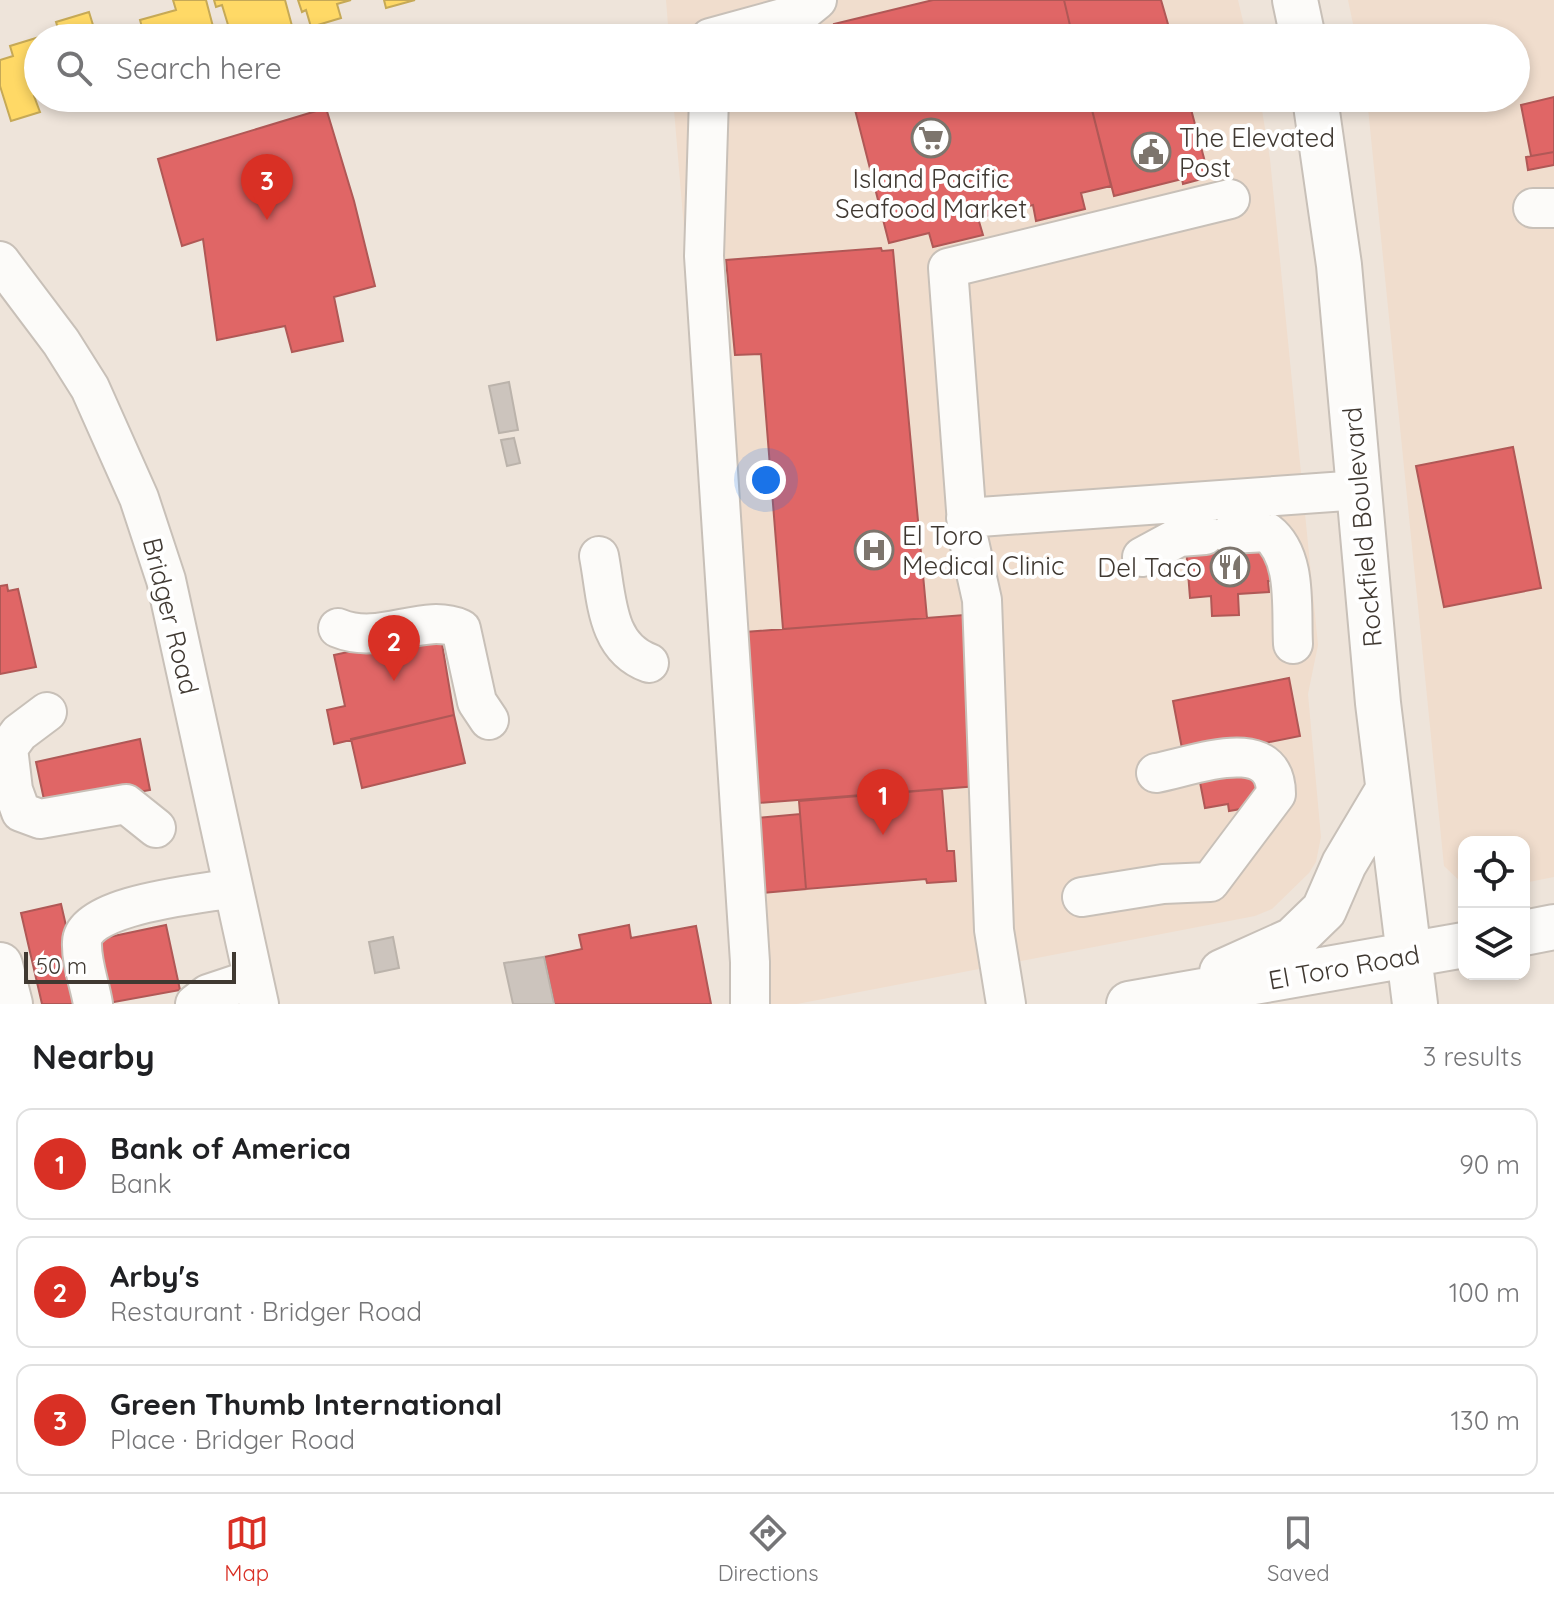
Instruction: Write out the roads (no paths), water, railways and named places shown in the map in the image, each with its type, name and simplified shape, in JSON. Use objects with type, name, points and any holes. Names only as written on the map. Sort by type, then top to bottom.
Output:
[{"type":"main road","points":[[1295,0],[1300,24]]},
{"type":"main road","name":"Rockfield Boulevard","points":[[1317,112],[1337,252],[1388,790],[1415,1004]]},
{"type":"main road","points":[[1148,1000],[1293,940],[1312,924],[1332,897],[1344,864],[1388,790]]},
{"type":"main road","points":[[1530,932],[1554,927]]},
{"type":"main road","name":"El Toro Road","points":[[1148,1000],[1458,946]]},
{"type":"main road","points":[[0,965],[10,1004]]},
{"type":"street","points":[[761,24],[801,13],[817,0]]},
{"type":"street","points":[[709,112],[704,256],[750,962],[750,1004]]},
{"type":"street","points":[[1006,1004],[994,930],[982,600],[966,518],[948,268],[1230,199]]},
{"type":"street","name":"Bridger Road","points":[[0,261],[61,342],[90,388],[139,498],[166,580],[256,991]]},
{"type":"street","points":[[966,518],[1360,490]]},
{"type":"street","points":[[1142,557],[1179,537],[1267,532],[1279,541],[1287,557],[1293,644]]},
{"type":"street","points":[[599,556],[618,642],[631,656],[649,663]]},
{"type":"street","points":[[338,628],[358,636],[438,623],[461,629],[469,651],[477,702],[489,720]]},
{"type":"street","points":[[47,712],[19,733],[8,748],[13,790],[21,812],[40,819],[126,804],[156,828]]},
{"type":"street","points":[[1082,897],[1163,884],[1210,882],[1276,794],[1275,774],[1265,762],[1248,756],[1156,773]]},
{"type":"street","points":[[93,1004],[81,940],[89,925],[118,909],[233,888]]},
{"type":"street","points":[[195,1004],[208,994],[256,991]]},
{"type":"place","name":"Island Pacific Seafood Market","points":[[931,138]]},
{"type":"place","name":"The Elevated Post","points":[[1151,152]]},
{"type":"place","name":"Green Thumb International","points":[[267,220]]},
{"type":"place","name":"El Toro Medical Clinic","points":[[874,550]]},
{"type":"place","name":"Del Taco","points":[[1230,567]]},
{"type":"place","name":"Arby's","points":[[394,681]]},
{"type":"place","name":"Bank of America","points":[[883,835]]}]
